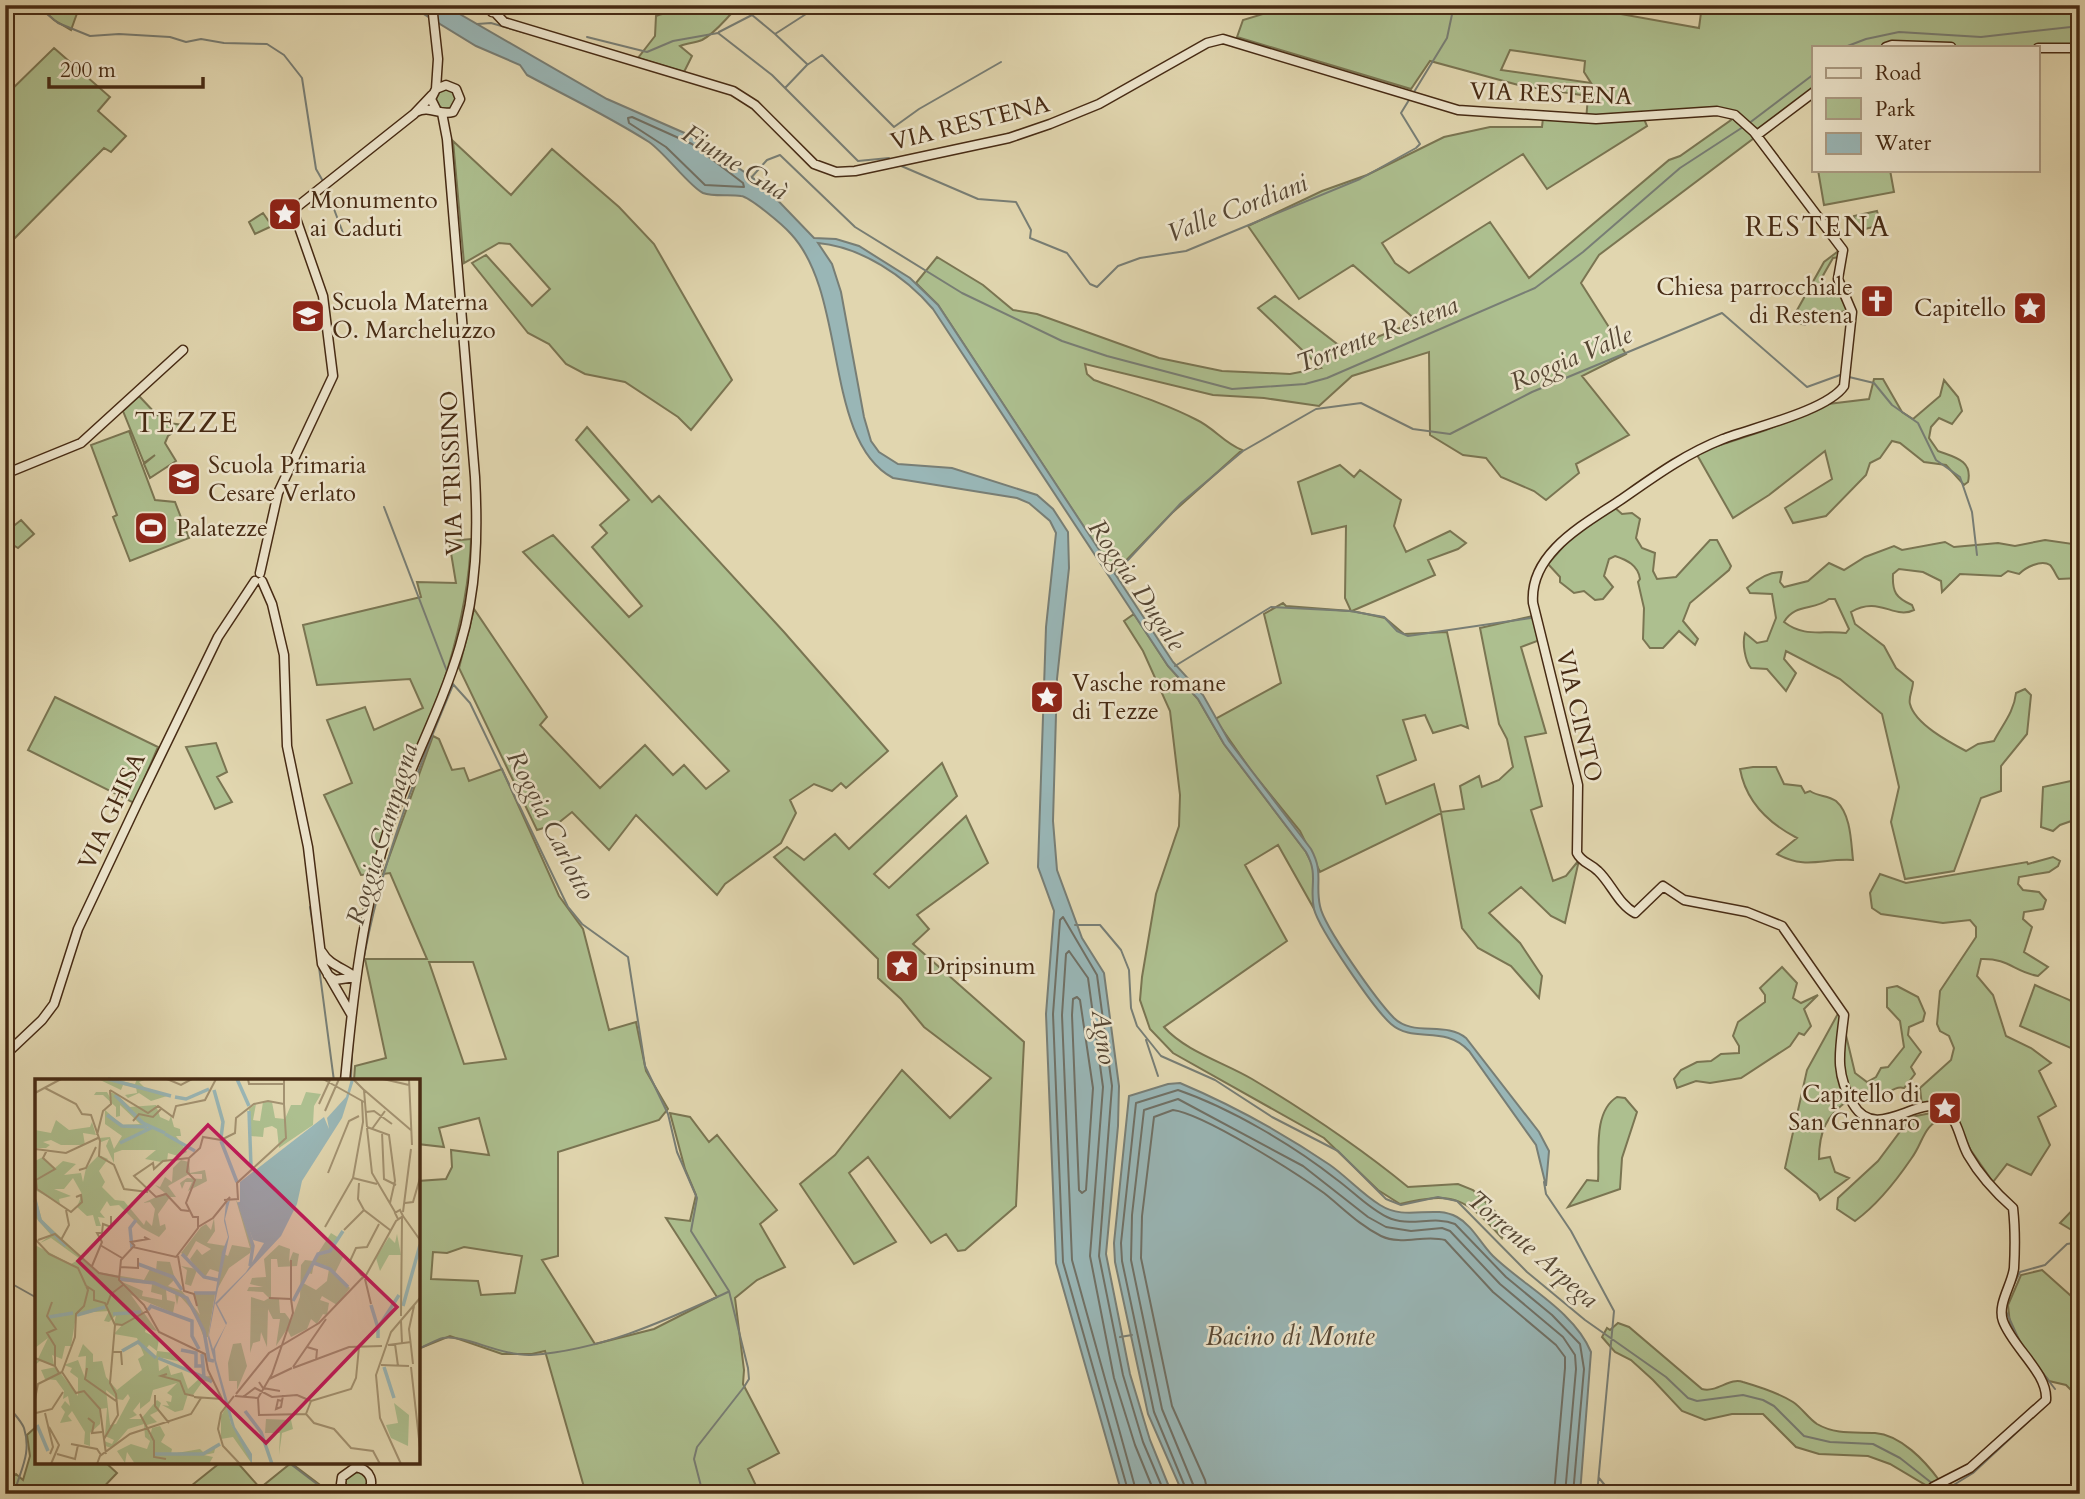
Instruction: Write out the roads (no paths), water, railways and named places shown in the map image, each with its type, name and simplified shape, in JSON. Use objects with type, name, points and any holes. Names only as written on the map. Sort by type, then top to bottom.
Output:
[{"type":"street","name":"VIA TRISSINO","points":[[432,5],[438,59],[434,92],[447,139]]},
{"type":"street","points":[[490,8],[503,5]]},
{"type":"street","name":"VIA RESTENA","points":[[490,8],[504,22],[733,90],[755,105],[814,164],[836,172],[855,171],[1027,132],[1099,104],[1207,43],[1223,39],[1458,110],[1596,119],[1717,111],[1740,118],[1776,160]]},
{"type":"street","points":[[1889,46],[1922,46]]},
{"type":"street","points":[[2039,48],[2080,48]]},
{"type":"street","name":"VIA TRISSINO","points":[[345,1079],[358,956],[390,824],[453,667],[473,586],[478,531],[475,477],[447,139],[448,125],[460,96],[449,85],[438,59]]},
{"type":"street","points":[[351,1014],[326,974],[321,951],[305,828],[287,746],[284,655],[272,604],[259,578],[278,493],[333,376],[323,296],[293,210],[414,114],[434,92],[449,85]]},
{"type":"street","points":[[1756,134],[1812,93]]},
{"type":"street","points":[[414,114],[426,108],[439,111],[456,109]]},
{"type":"street","name":"VIA CINTO","points":[[1776,160],[1843,250],[1838,279],[1853,312],[1844,386],[1831,397],[1766,427],[1708,445],[1656,473],[1577,528],[1541,568],[1533,587],[1533,603],[1578,785],[1577,853],[1582,861],[1601,874],[1626,906],[1635,913],[1663,886],[1684,900],[1747,912],[1782,926],[1844,1016],[1838,1063],[1848,1096],[1860,1115],[1868,1119],[1880,1119],[1923,1108],[1939,1107],[1946,1111],[1955,1123],[1968,1154],[2013,1208],[2014,1267],[2002,1310],[2003,1321],[2027,1362],[2043,1380],[2046,1401],[1970,1468],[1932,1490]]},
{"type":"street","points":[[5,474],[81,443],[183,350]]},
{"type":"street","name":"VIA GHISA","points":[[5,1055],[42,1020],[54,1004],[78,929],[137,804],[218,637],[259,578]]},
{"type":"street","points":[[321,951],[330,962],[341,966],[355,977]]},
{"type":"street","points":[[341,966],[358,956]]},
{"type":"street","points":[[326,974],[335,980],[355,977]]},
{"type":"street","points":[[346,1494],[341,1480],[353,1465],[365,1466],[372,1482],[367,1494]]},
{"type":"water","name":"Agno","points":[[409,5],[444,5],[607,99],[696,138],[764,186],[814,238],[836,239],[859,246],[910,278],[938,305],[1173,662],[1203,695],[1229,741],[1311,849],[1317,865],[1320,906],[1324,916],[1365,981],[1386,1009],[1402,1024],[1449,1030],[1466,1038],[1539,1132],[1549,1151],[1546,1186],[1536,1145],[1469,1051],[1450,1038],[1400,1030],[1383,1016],[1360,986],[1318,919],[1313,901],[1312,868],[1306,852],[1224,744],[1198,699],[1168,666],[933,309],[909,285],[881,265],[850,250],[818,243],[832,264],[841,292],[864,417],[871,441],[879,452],[898,464],[952,468],[1037,495],[1053,509],[1068,532],[1069,568],[1057,679],[1053,821],[1057,870],[1082,938],[1104,973],[1119,1086],[1106,1254],[1130,1374],[1150,1440],[1172,1494],[1122,1494],[1056,1263],[1046,1014],[1054,911],[1038,867],[1046,627],[1056,533],[1050,521],[1029,503],[1017,498],[893,478],[871,459],[856,433],[845,401],[821,293],[809,260],[787,230],[745,198],[703,193],[649,142],[527,75],[520,65],[476,46]]},
{"type":"water","name":"Bacino di Monte","points":[[1180,1083],[1238,1110],[1294,1142],[1330,1165],[1373,1201],[1390,1210],[1448,1213],[1462,1220],[1493,1256],[1573,1324],[1591,1352],[1580,1494],[1183,1494],[1148,1414],[1115,1262],[1114,1243],[1129,1096]]},
{"type":"waterway","points":[[36,5],[58,23],[90,36],[119,34],[170,37],[186,42],[201,39],[224,43],[267,44],[284,55],[302,78],[316,169],[324,183]]},
{"type":"waterway","points":[[719,32],[752,15],[775,34],[820,5]]},
{"type":"waterway","name":"Valle Cordiani","points":[[1414,92],[1447,38],[1454,5]]},
{"type":"waterway","name":"Valle Cordiani","points":[[477,24],[491,23],[526,33]]},
{"type":"waterway","name":"Torrente Restena","points":[[1848,46],[1899,32],[1981,37],[2080,26]]},
{"type":"waterway","name":"Valle Cordiani","points":[[587,37],[647,52],[673,41],[718,33],[772,75],[858,161],[889,158]]},
{"type":"waterway","points":[[775,34],[807,64]]},
{"type":"waterway","points":[[786,87],[807,65],[822,55],[894,127],[919,109],[1001,62]]},
{"type":"waterway","name":"Torrente Restena","points":[[1748,124],[1812,76]]},
{"type":"waterway","name":"Valle Cordiani","points":[[899,165],[978,199],[1016,202],[1031,230],[1030,238],[1067,253],[1090,284],[1097,287],[1118,266],[1140,258],[1186,251],[1360,179],[1416,148],[1420,144],[1401,113],[1409,100]]},
{"type":"waterway","name":"Torrente Restena","points":[[750,179],[767,160],[780,155],[855,227],[962,293],[1062,341],[1107,356],[1232,389],[1305,384],[1327,378],[1535,288],[1583,252],[1680,168],[1743,127]]},
{"type":"waterway","points":[[326,188],[343,233]]},
{"type":"waterway","name":"Roggia Valle","points":[[1115,574],[1181,503],[1243,451],[1316,409],[1361,403],[1413,429],[1450,434],[1532,392],[1722,313],[1807,387],[1840,375]]},
{"type":"waterway","name":"Roggia Valle","points":[[1849,377],[1874,383],[1892,405],[1918,423],[1936,460],[1960,477],[1972,512],[1977,555]]},
{"type":"waterway","name":"Roggia Carlotto","points":[[384,507],[448,674]]},
{"type":"waterway","points":[[1175,666],[1271,607],[1350,611],[1384,617],[1397,631],[1408,636],[1531,618]]},
{"type":"waterway","name":"Roggia Carlotto","points":[[452,683],[470,703],[568,907],[582,924],[628,957],[645,1066],[668,1114],[677,1152],[697,1198],[691,1231],[729,1291],[748,1368],[749,1379],[744,1387],[697,1447],[694,1459],[703,1494]]},
{"type":"waterway","name":"Roggia Campagna","points":[[351,1079],[360,978],[382,879],[415,781],[453,685]]},
{"type":"waterway","points":[[310,907],[316,944]]},
{"type":"waterway","name":"Torrente Arpega","points":[[1075,925],[1100,925],[1121,950],[1129,970],[1131,1008],[1137,1026],[1161,1056],[1215,1080],[1272,1117],[1338,1151],[1386,1199],[1401,1205],[1438,1197],[1457,1201],[1527,1272],[1585,1320],[1666,1377],[1688,1398],[1697,1401],[1743,1395],[1763,1400],[1774,1406],[1804,1436],[1830,1442],[1873,1444],[1900,1458],[1933,1484]]},
{"type":"waterway","points":[[319,967],[334,1079]]},
{"type":"waterway","points":[[1146,1040],[1158,1076]]},
{"type":"waterway","name":"Roggia Dugale","points":[[1544,1182],[1546,1194],[1571,1231],[1614,1311],[1597,1494]]},
{"type":"waterway","points":[[2012,1288],[2020,1272],[2045,1265],[2067,1244],[2080,1242]]},
{"type":"waterway","points":[[5,1280],[35,1297]]},
{"type":"waterway","name":"Roggia Campagna","points":[[420,1348],[443,1338],[451,1338],[519,1354],[557,1352],[608,1341],[728,1292]]},
{"type":"waterway","points":[[2005,1309],[2020,1342]]},
{"type":"waterway","points":[[1120,1337],[1132,1335]]},
{"type":"waterway","points":[[2023,1347],[2055,1389]]},
{"type":"waterway","points":[[5,1400],[24,1428],[27,1446],[14,1494]]},
{"type":"waterway","points":[[1939,1494],[1973,1473],[2043,1408]]},
{"type":"waterway","points":[[291,1464],[330,1494]]},
{"type":"waterway","points":[[1599,1478],[1612,1494]]},
{"type":"place","name":"Monumento ai Caduti","points":[[285,214]]},
{"type":"place","name":"Chiesa parrocchiale di Restena","points":[[1877,301]]},
{"type":"place","name":"Capitello","points":[[2030,308]]},
{"type":"place","name":"Scuola Materna O. Marcheluzzo","points":[[308,316]]},
{"type":"place","name":"Scuola Primaria Cesare Verlato","points":[[184,479]]},
{"type":"place","name":"Palatezze","points":[[151,528]]},
{"type":"place","name":"Vasche romane di Tezze","points":[[1047,697]]},
{"type":"place","name":"Dripsinum","points":[[902,966]]},
{"type":"place","name":"Capitello di San Gennaro","points":[[1945,1108]]},
{"type":"district","name":"RESTENA","points":[[1818,227]]},
{"type":"district","name":"TEZZE","points":[[187,423]]},
{"type":"water label","name":"Fiume Guà","points":[[735,162]]}]
